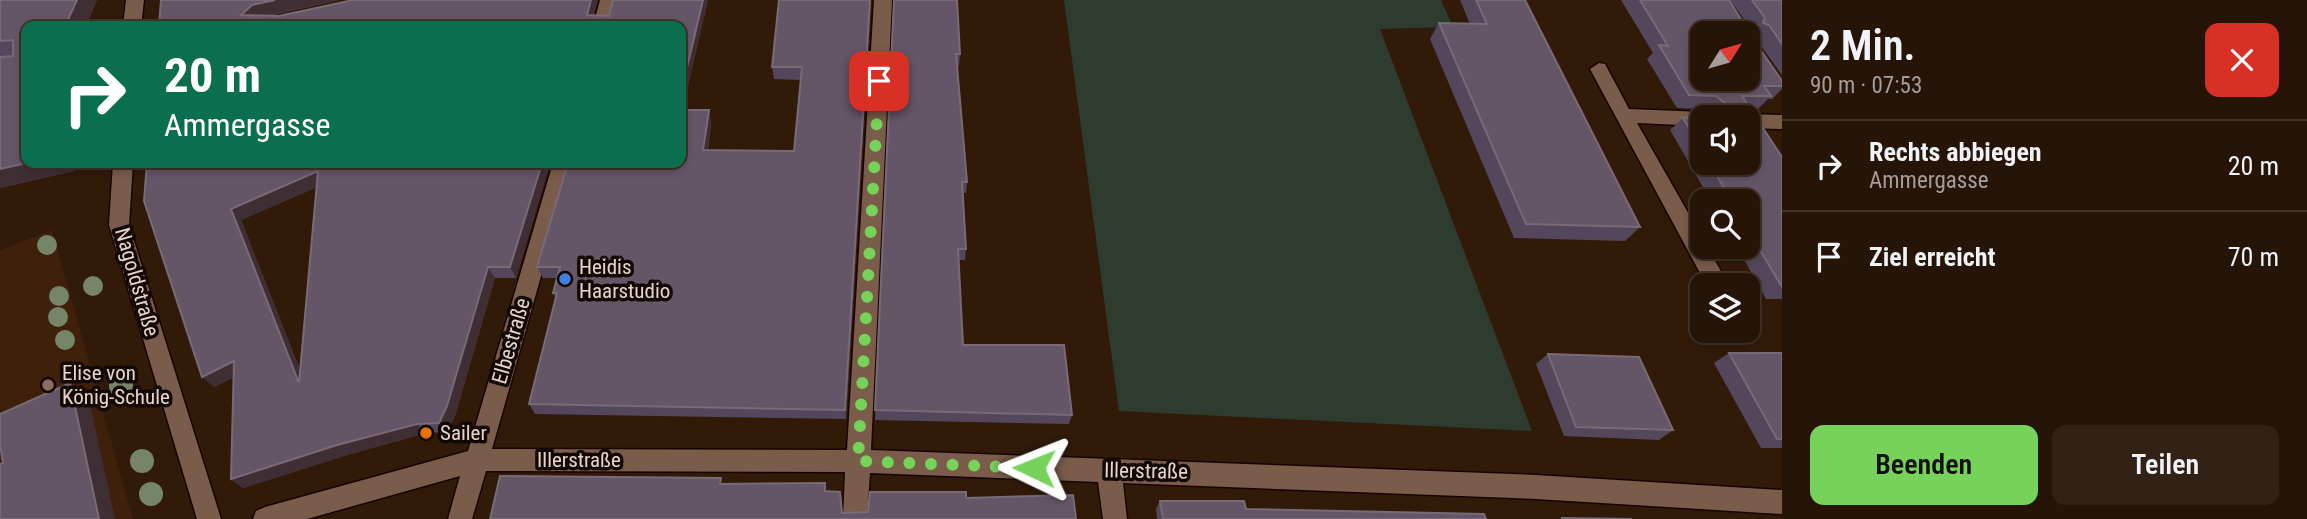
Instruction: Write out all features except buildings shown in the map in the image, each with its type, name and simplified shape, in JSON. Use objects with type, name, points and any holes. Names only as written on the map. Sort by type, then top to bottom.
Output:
[{"type":"street","points":[[133,21],[135,0]]},
{"type":"street","points":[[603,21],[609,0]]},
{"type":"street","points":[[855,519],[883,0]]},
{"type":"street","points":[[1599,69],[1711,273]]},
{"type":"street","points":[[1623,116],[1690,119]]},
{"type":"street","points":[[1760,121],[1782,122]]},
{"type":"street","name":"Nagoldstraße","points":[[123,168],[119,225],[209,519]]},
{"type":"street","name":"Elbestraße","points":[[460,519],[562,168]]},
{"type":"street","name":"Illerstraße","points":[[265,519],[477,460],[858,461],[1522,486],[1782,502]]},
{"type":"street","points":[[1109,471],[1115,519]]},
{"type":"shaded area","name":"Elise von König-Schule","points":[[52,230],[133,519],[0,519],[0,250]]},
{"type":"green space","points":[[1064,0],[1441,0],[1453,27],[1380,29],[1532,431],[1119,411]]},
{"type":"place","name":"Heidis Haarstudio","points":[[565,279]]},
{"type":"place","name":"Elise von König-Schule","points":[[48,385]]},
{"type":"place","name":"Sailer","points":[[426,433]]},
{"type":"route","points":[[879,81],[858,461],[1034,468]]}]
